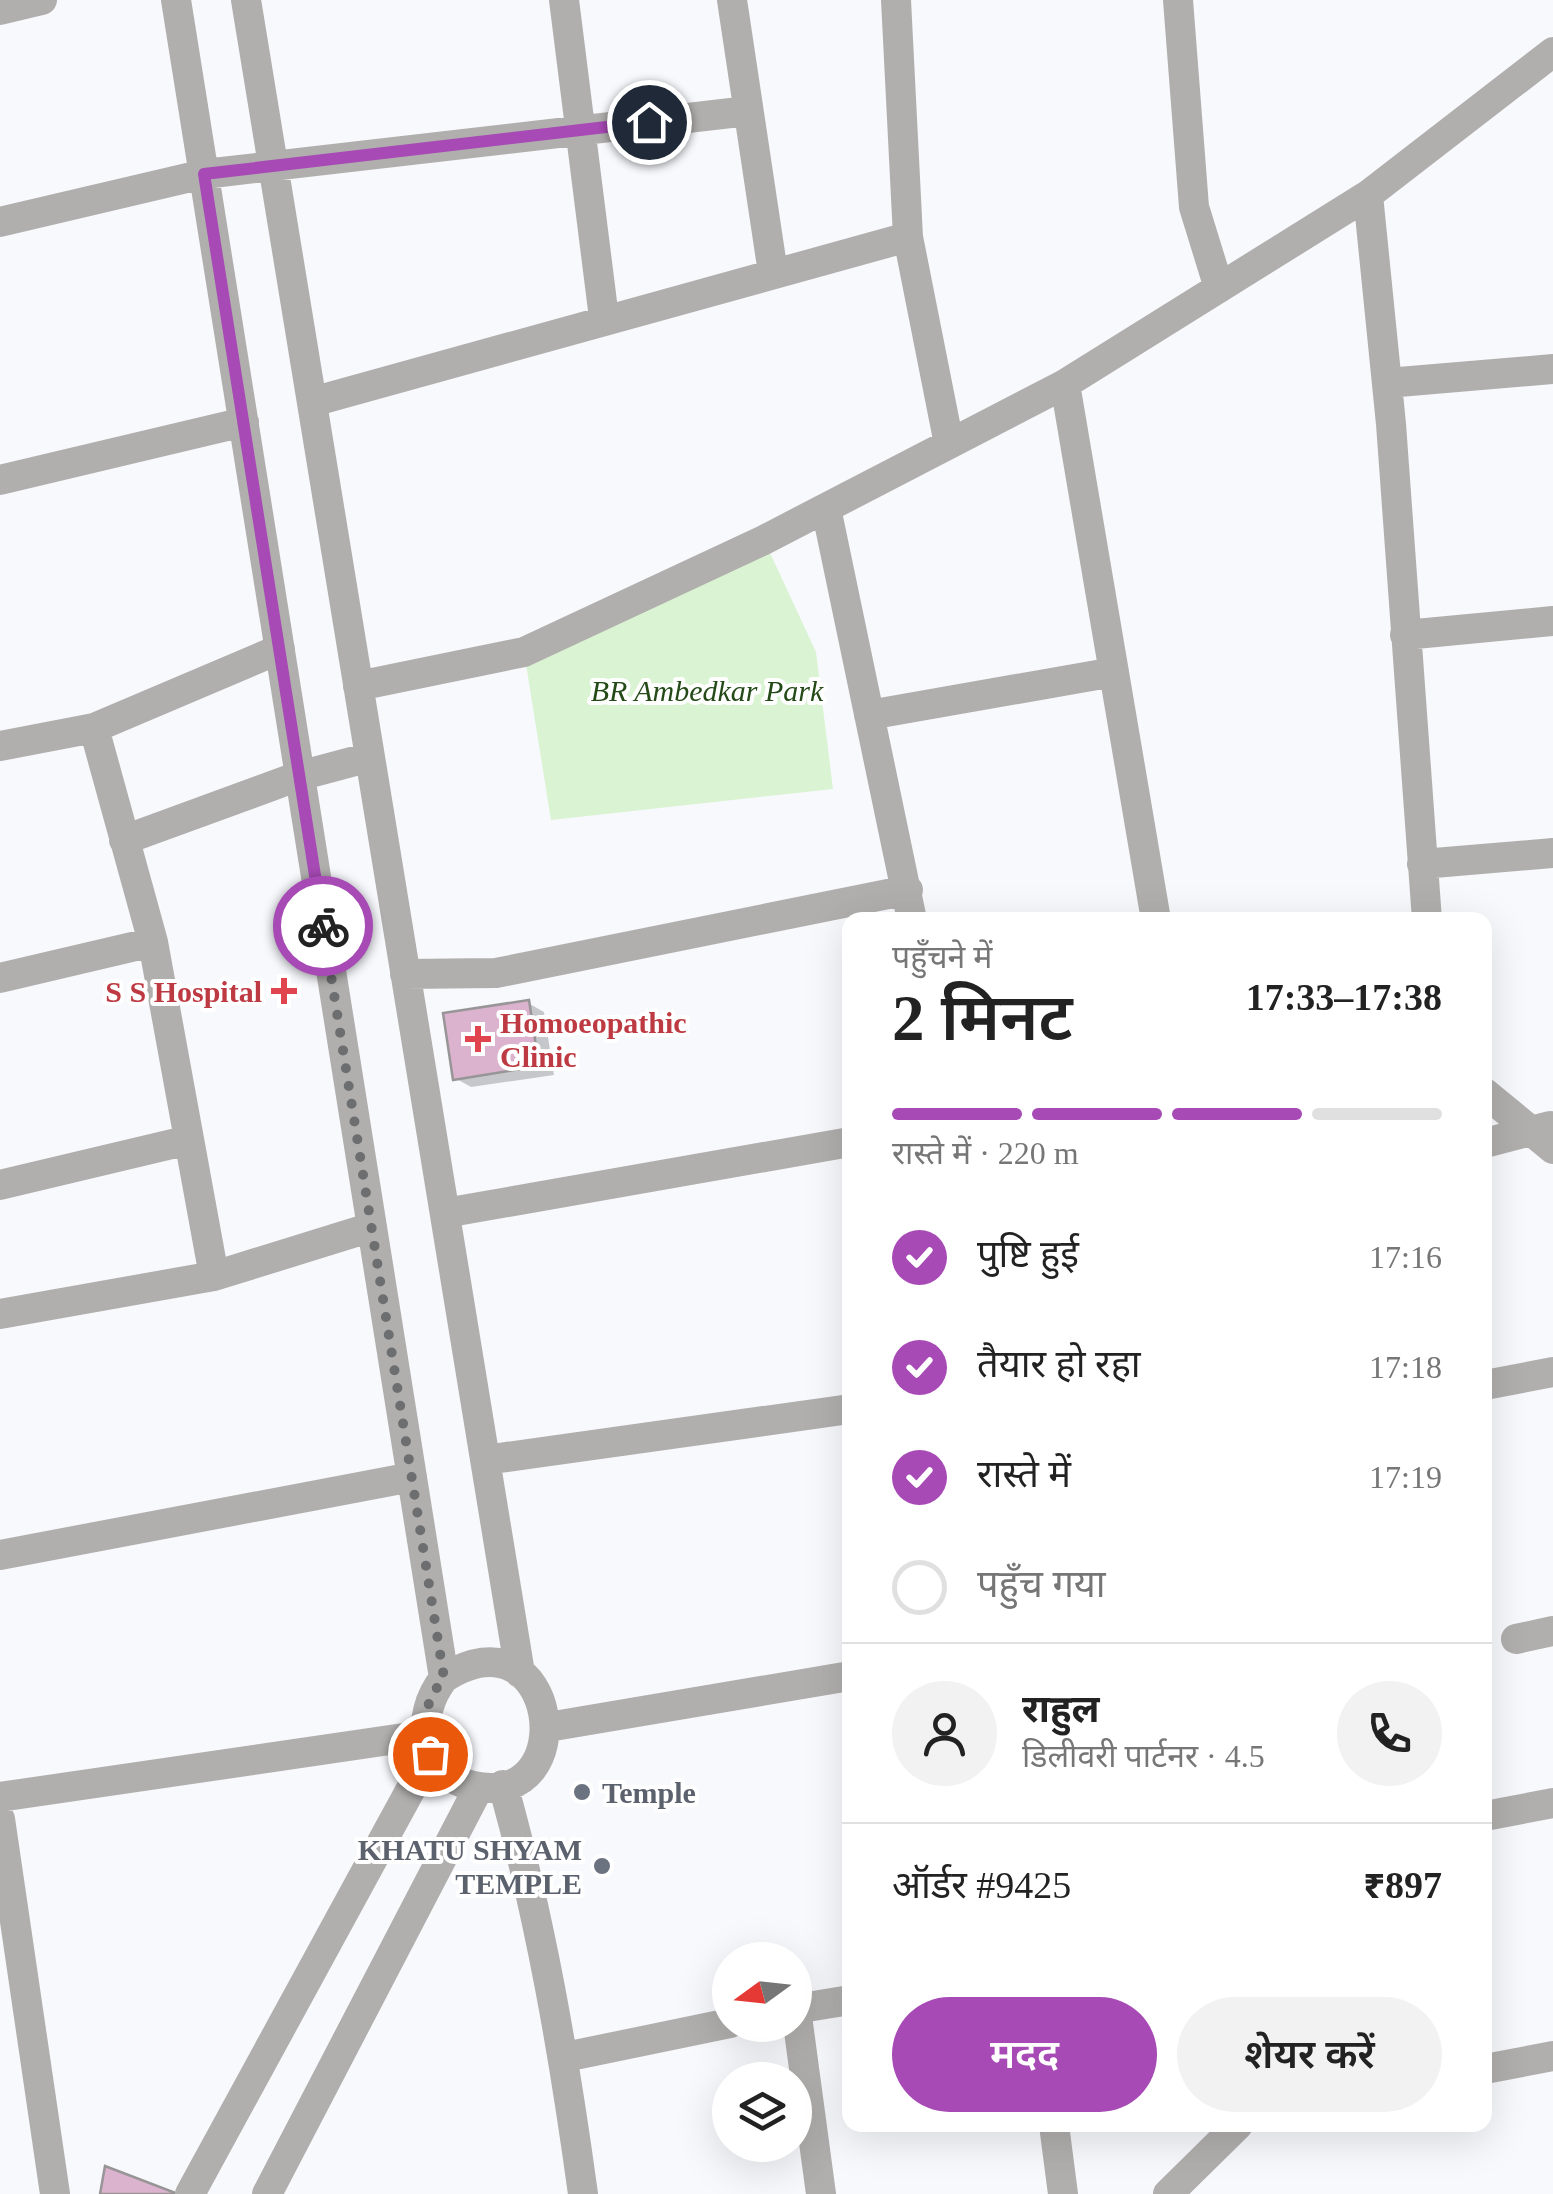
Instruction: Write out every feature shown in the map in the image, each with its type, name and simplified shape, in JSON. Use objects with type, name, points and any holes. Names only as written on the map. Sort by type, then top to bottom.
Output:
[{"type":"street","points":[[0,10],[42,0]]},
{"type":"street","points":[[176,0],[444,1678]]},
{"type":"street","points":[[246,0],[520,1674]]},
{"type":"street","points":[[564,0],[604,318]]},
{"type":"street","points":[[732,0],[772,273]]},
{"type":"street","points":[[896,0],[908,238],[950,444]]},
{"type":"street","points":[[1178,0],[1194,207],[1219,288]]},
{"type":"street","points":[[358,686],[524,652],[826,508],[1066,384],[1368,195],[1553,52]]},
{"type":"street","points":[[0,222],[204,174],[748,111]]},
{"type":"street","points":[[1368,195],[1387,383],[1426,912]]},
{"type":"street","points":[[312,402],[604,318],[908,238]]},
{"type":"street","points":[[1387,383],[1553,369]]},
{"type":"street","points":[[1066,384],[1155,912]]},
{"type":"street","points":[[0,480],[244,422]]},
{"type":"street","points":[[826,508],[910,905],[867,912]]},
{"type":"street","points":[[1406,635],[1553,621]]},
{"type":"street","points":[[0,746],[94,728],[280,650]]},
{"type":"street","points":[[870,715],[1114,672]]},
{"type":"street","points":[[94,728],[153,942],[214,1276]]},
{"type":"street","points":[[124,840],[299,776],[370,758]]},
{"type":"street","points":[[1422,864],[1553,853]]},
{"type":"street","points":[[406,974],[496,973],[842,916]]},
{"type":"street","points":[[0,978],[153,942]]},
{"type":"street","points":[[1492,1098],[1547,1135]]},
{"type":"street","points":[[1492,1142],[1547,1135]]},
{"type":"street","points":[[0,1185],[189,1140]]},
{"type":"street","points":[[445,1213],[842,1143]]},
{"type":"street","points":[[0,1314],[214,1276],[372,1227]]},
{"type":"street","points":[[1492,1385],[1553,1372]]},
{"type":"street","points":[[485,1460],[842,1410]]},
{"type":"street","points":[[0,1555],[412,1477]]},
{"type":"street","points":[[1516,1639],[1553,1631]]},
{"type":"street","points":[[190,2194],[427,1744],[431,1694],[444,1678],[482,1662],[520,1674],[536,1688],[548,1727],[544,1747],[534,1765],[491,1786],[459,1782],[427,1744]]},
{"type":"street","points":[[548,1727],[842,1677]]},
{"type":"street","points":[[0,1796],[427,1744]]},
{"type":"street","points":[[491,1786],[536,1904],[565,2057],[583,2194]]},
{"type":"street","points":[[267,2194],[491,1786]]},
{"type":"street","points":[[1492,1815],[1553,1804]]},
{"type":"street","points":[[0,1819],[54,2194]]},
{"type":"street","points":[[812,2006],[842,2001]]},
{"type":"street","points":[[565,2057],[712,2027]]},
{"type":"street","points":[[801,2042],[822,2194]]},
{"type":"street","points":[[1492,2068],[1553,2056]]},
{"type":"street","points":[[1055,2132],[1064,2194]]},
{"type":"street","points":[[1168,2194],[1231,2132]]},
{"type":"green space","name":"BR Ambedkar Park","points":[[764,540],[816,652],[833,789],[551,820],[524,652]]},
{"type":"building","points":[[529,1000],[539,1066],[453,1080],[443,1013]]},
{"type":"building","points":[[105,2166],[178,2194],[100,2194]]},
{"type":"way so far","points":[[323,926],[444,1678],[431,1694],[424,1714],[430,1754]]},
{"type":"place","name":"S S Hospital","points":[[284,991]]},
{"type":"place","name":"Homoeopathic Clinic","points":[[478,1039]]},
{"type":"place","name":"Temple","points":[[582,1792]]},
{"type":"place","name":"KHATU SHYAM TEMPLE","points":[[602,1866]]},
{"type":"route","points":[[323,926],[204,174],[649,122]]}]
